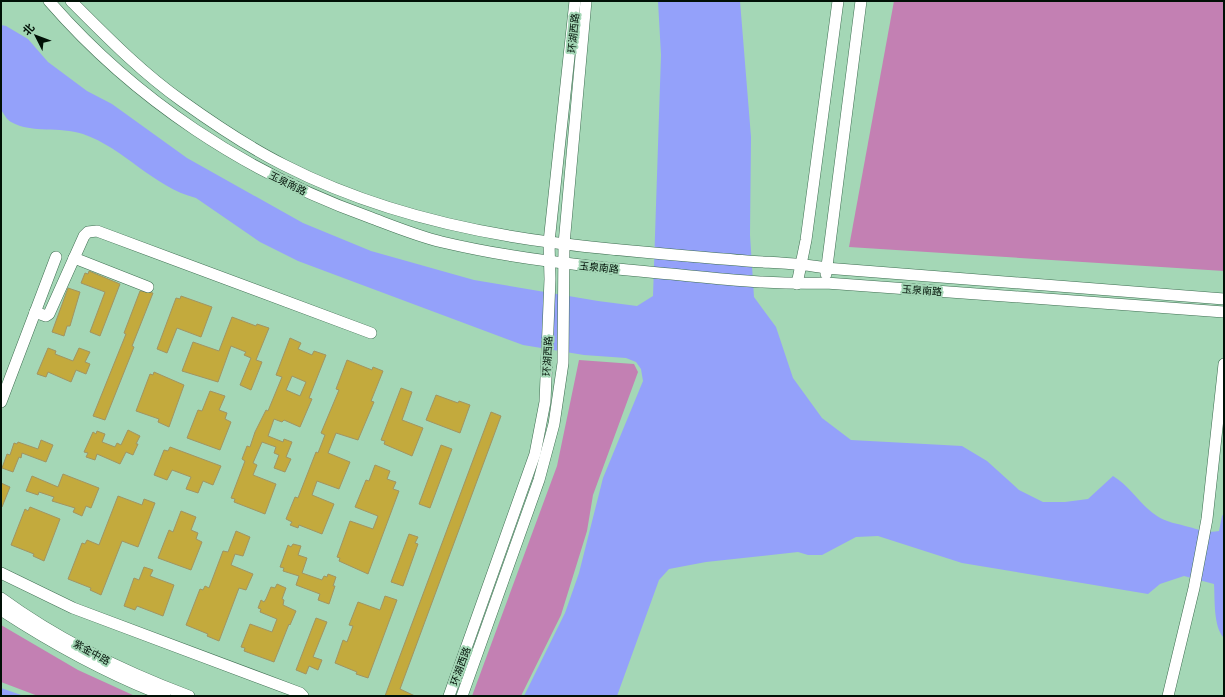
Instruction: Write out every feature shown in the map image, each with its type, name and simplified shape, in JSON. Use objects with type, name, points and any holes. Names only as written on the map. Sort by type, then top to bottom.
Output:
[{"type":"street","name":"玉泉南路","points":[[49,1],[75,31],[133,83],[174,117],[218,145],[271,175],[336,205],[403,230],[440,241],[548,262],[759,282],[797,284],[826,283],[1224,312]]},
{"type":"street","name":"玉泉南路","points":[[71,1],[120,50],[181,100],[224,130],[282,165],[342,192],[402,212],[458,226],[564,244],[758,262],[800,263],[826,268],[1224,300]]},
{"type":"street","name":"环湖西路","points":[[449,696],[535,454],[545,402],[548,359],[550,279],[548,262],[549,242],[575,1]]},
{"type":"street","name":"环湖西路","points":[[462,696],[539,480],[554,424],[563,363],[564,244],[586,1]]},
{"type":"street","points":[[797,284],[800,263],[806,240],[838,1]]},
{"type":"street","points":[[826,283],[826,268],[861,1]]},
{"type":"street","points":[[35,312],[46,316],[49,314],[84,236],[88,232],[97,231],[371,333]]},
{"type":"street","points":[[1,402],[56,257]]},
{"type":"street","points":[[74,258],[148,287]]},
{"type":"street","points":[[1168,696],[1194,588],[1207,519],[1224,364]]},
{"type":"street","points":[[1,573],[73,608],[293,690],[303,696]]},
{"type":"street","name":"紫金中路","points":[[1,598],[48,628],[112,663],[189,696]]},
{"type":"street","name":"紫金中路","points":[[1,610],[35,632],[100,667],[166,696]]},
{"type":"shaded area","points":[[894,1],[1224,1],[1224,271],[849,247]]},
{"type":"shaded area","points":[[579,360],[634,364],[638,372],[593,495],[587,531],[561,615],[521,696],[472,696],[557,466]]},
{"type":"shaded area","points":[[1,625],[78,670],[135,696],[38,696],[1,682]]},
{"type":"water","points":[[658,1],[740,1],[751,137],[750,235],[754,297],[776,327],[793,378],[822,418],[851,440],[962,446],[987,461],[1019,490],[1043,502],[1065,502],[1088,499],[1113,476],[1125,485],[1151,512],[1168,521],[1204,531],[1219,531],[1224,513],[1224,638],[1220,633],[1216,620],[1214,584],[1184,576],[1160,584],[1148,594],[962,563],[878,536],[856,537],[822,555],[808,555],[798,552],[706,562],[669,569],[659,580],[617,696],[524,696],[565,613],[579,573],[603,478],[643,381],[641,369],[636,362],[626,358],[584,355],[523,345],[298,261],[260,242],[196,198],[180,193],[152,177],[112,148],[98,140],[83,134],[65,130],[37,129],[19,126],[10,121],[1,110],[1,25],[6,26],[28,39],[48,62],[87,91],[112,104],[187,158],[303,223],[371,251],[474,280],[598,301],[637,306],[653,296],[661,55]]},
{"type":"water","points":[[1,688],[24,696],[1,696]]},
{"type":"building","points":[[89,271],[120,284],[100,336],[90,332],[105,292],[81,283],[85,273],[88,274]]},
{"type":"building","points":[[68,288],[80,292],[70,326],[67,326],[64,336],[52,332]]},
{"type":"building","points":[[140,291],[153,293],[132,346],[134,347],[105,420],[93,416],[126,334],[124,333]]},
{"type":"building","points":[[181,296],[212,307],[201,337],[177,328],[167,353],[157,349],[176,298],[180,299]]},
{"type":"building","points":[[232,317],[256,326],[257,324],[269,328],[256,360],[262,362],[251,390],[240,385],[251,358],[244,355],[246,352],[231,346],[218,382],[182,371],[193,342],[219,351]]},
{"type":"building","points":[[290,338],[301,343],[298,349],[312,355],[314,351],[326,355],[309,398],[312,399],[300,427],[284,420],[282,422],[274,419],[268,436],[283,442],[284,439],[292,442],[286,457],[291,459],[285,472],[274,468],[279,455],[274,453],[276,447],[262,442],[253,463],[257,465],[253,475],[276,484],[265,514],[234,502],[235,499],[231,498],[245,461],[242,459],[247,446],[250,447],[255,432],[266,410],[268,411],[282,377],[276,375]],"holes":[[[292,376],[306,382],[300,396],[286,390]]]},
{"type":"building","points":[[48,348],[56,351],[55,354],[73,361],[79,348],[90,352],[85,362],[90,364],[86,374],[76,370],[71,382],[48,372],[46,377],[37,374]]},
{"type":"building","points":[[347,360],[372,370],[373,367],[383,371],[371,401],[374,402],[358,440],[336,433],[328,453],[350,462],[339,489],[317,481],[312,495],[334,504],[322,534],[299,525],[298,528],[290,525],[292,522],[286,519],[295,497],[298,498],[316,452],[318,453],[325,435],[321,433],[339,390],[336,389]]},
{"type":"building","points":[[154,372],[184,385],[169,427],[158,422],[159,419],[136,411],[150,374],[153,375]]},
{"type":"building","points":[[401,388],[412,392],[402,420],[423,428],[412,456],[384,444],[385,441],[381,440]]},
{"type":"building","points":[[210,391],[225,396],[219,410],[227,413],[225,419],[231,422],[220,450],[187,438],[198,410],[202,411]]},
{"type":"building","points":[[436,395],[458,403],[459,401],[470,405],[460,433],[426,420]]},
{"type":"building","points":[[491,412],[501,416],[400,689],[415,696],[385,696]]},
{"type":"building","points":[[128,430],[140,436],[133,455],[126,452],[120,464],[97,454],[95,460],[86,457],[88,453],[84,452],[93,432],[96,434],[97,431],[105,434],[102,442],[115,447],[117,443],[121,445]]},
{"type":"building","points":[[41,440],[53,445],[46,462],[22,453],[21,458],[19,457],[13,472],[2,468],[7,454],[10,455],[14,443],[17,444],[18,442],[38,449]]},
{"type":"building","points":[[441,445],[452,449],[430,508],[419,504]]},
{"type":"building","points":[[170,447],[221,466],[213,485],[203,481],[198,493],[186,489],[191,477],[172,470],[167,480],[154,475],[164,450],[168,451]]},
{"type":"building","points":[[375,465],[390,471],[387,479],[396,482],[393,489],[399,491],[368,574],[339,561],[340,558],[337,557],[350,521],[373,529],[378,516],[355,507],[366,480],[369,481]]},
{"type":"building","points":[[63,474],[99,488],[91,508],[86,506],[82,516],[73,512],[75,508],[52,501],[54,497],[39,492],[38,495],[26,491],[32,476],[58,487]]},
{"type":"building","points":[[1,483],[10,487],[2,507],[1,507]]},
{"type":"building","points":[[118,496],[142,505],[144,499],[155,503],[138,547],[122,541],[101,595],[90,590],[91,588],[68,579],[82,543],[85,544],[87,540],[99,545]]},
{"type":"building","points":[[30,507],[60,519],[44,561],[33,556],[34,554],[11,545],[25,509],[28,511]]},
{"type":"building","points":[[181,511],[196,517],[191,530],[198,533],[196,539],[202,542],[191,570],[158,558],[169,530],[173,532]]},
{"type":"building","points":[[236,531],[250,537],[243,556],[235,554],[231,565],[253,574],[246,590],[239,588],[219,641],[207,636],[208,634],[186,625],[200,589],[203,590],[205,586],[209,588],[223,551],[228,552]]},
{"type":"building","points":[[409,534],[418,537],[415,543],[418,544],[403,586],[391,582]]},
{"type":"building","points":[[293,544],[301,546],[298,555],[307,558],[302,573],[322,580],[324,576],[327,577],[328,574],[336,577],[333,586],[335,586],[329,604],[318,600],[320,594],[296,585],[299,576],[283,571],[284,568],[280,567],[288,545],[291,547]]},
{"type":"building","points":[[144,567],[153,570],[150,576],[174,585],[163,616],[137,606],[135,610],[124,606],[134,578],[139,580]]},
{"type":"building","points":[[277,584],[286,588],[282,599],[284,600],[283,605],[296,611],[290,625],[289,624],[274,662],[244,651],[245,648],[241,647],[250,624],[272,632],[277,619],[260,612],[261,609],[258,608],[261,600],[264,602],[266,599],[271,587],[275,588]]},
{"type":"building","points":[[385,596],[397,600],[368,678],[356,674],[357,672],[335,663],[343,640],[347,642],[353,626],[349,625],[358,602],[380,610]]},
{"type":"building","points":[[316,618],[327,622],[313,657],[322,660],[318,670],[309,666],[306,674],[296,670]]}]
